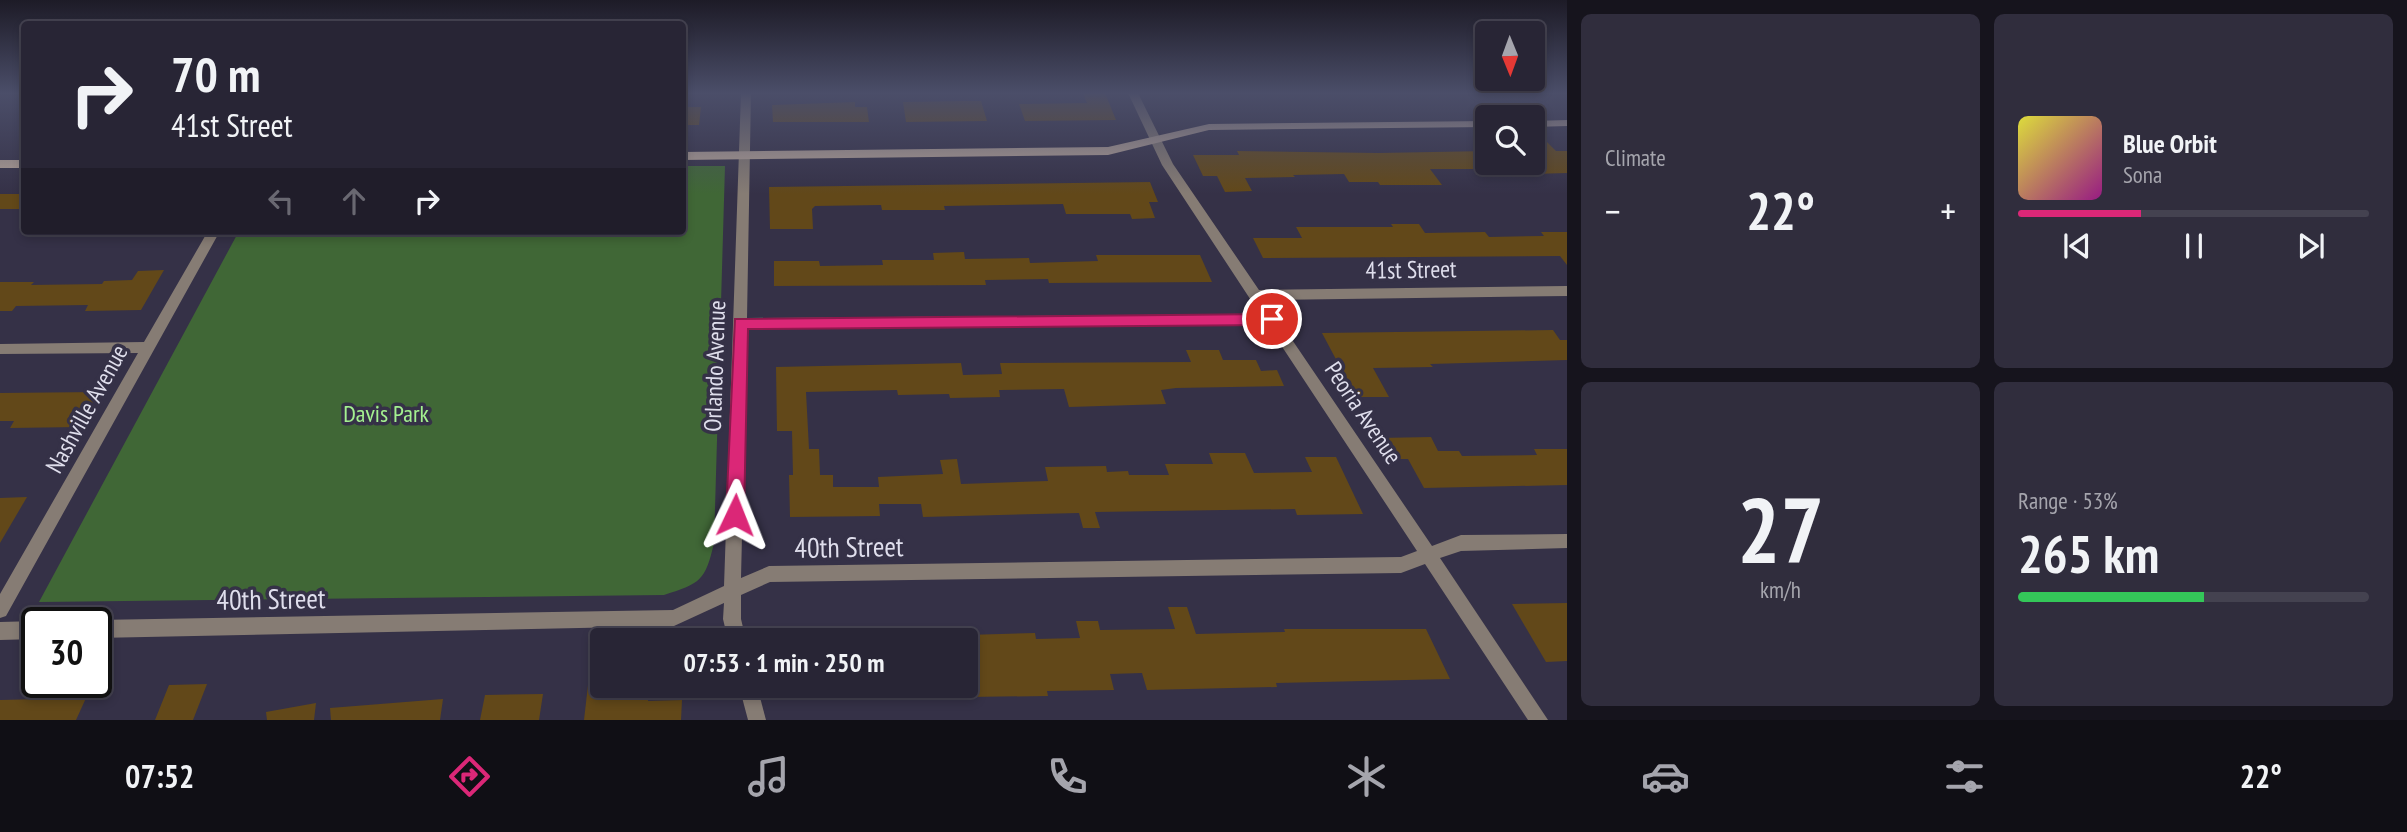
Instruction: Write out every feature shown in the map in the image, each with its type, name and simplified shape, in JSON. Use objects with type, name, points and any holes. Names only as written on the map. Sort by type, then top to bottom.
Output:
[{"type":"street","name":"Orlando Avenue","points":[[734,628],[732,590],[745,127]]},
{"type":"street","name":"Peoria Avenue","points":[[1149,127],[1168,165],[1539,720]]},
{"type":"street","points":[[686,156],[1108,151],[1130,148],[1181,131],[1209,127],[1246,127]]},
{"type":"street","points":[[0,164],[21,164]]},
{"type":"street","name":"Nashville Avenue","points":[[0,610],[212,235]]},
{"type":"street","name":"41st Street","points":[[1256,295],[1567,291]]},
{"type":"street","points":[[741,323],[1272,319]]},
{"type":"street","points":[[0,349],[149,347]]},
{"type":"street","name":"40th Street","points":[[112,629],[674,618],[769,574],[1401,565],[1461,543],[1567,541]]},
{"type":"street","points":[[0,631],[21,630]]},
{"type":"street","points":[[751,698],[757,720]]},
{"type":"green space","name":"Davis Park","points":[[686,166],[725,166],[714,543],[704,573],[694,583],[664,595],[39,602],[237,235],[686,235]]},
{"type":"building","points":[[1545,142],[1556,151],[1567,151],[1567,173],[1545,174]]},
{"type":"building","points":[[1237,151],[1475,151],[1475,169],[1430,169],[1442,185],[1349,182],[1344,174],[1293,175],[1295,177],[1245,178],[1252,191],[1225,192],[1217,176],[1203,176],[1193,155],[1239,155]]},
{"type":"building","points":[[1150,182],[1158,202],[1149,202],[1155,218],[1132,219],[1130,214],[1066,214],[1063,204],[944,206],[945,210],[882,210],[881,205],[815,206],[812,209],[813,229],[770,229],[769,187]]},
{"type":"building","points":[[0,194],[21,194],[21,209],[0,209]]},
{"type":"building","points":[[1391,224],[1419,224],[1425,233],[1485,232],[1489,237],[1544,236],[1541,232],[1567,232],[1567,265],[1560,256],[1263,258],[1253,238],[1302,238],[1296,227],[1393,227]]},
{"type":"building","points":[[964,252],[965,259],[1029,258],[1030,263],[1098,261],[1096,255],[1200,255],[1212,282],[1049,283],[1048,279],[985,280],[986,285],[774,286],[774,261],[819,261],[820,266],[883,265],[882,260],[934,260],[933,253]]},
{"type":"building","points":[[164,270],[141,310],[85,311],[88,305],[16,306],[12,311],[0,311],[0,282],[34,282],[31,285],[102,284],[104,281],[132,280],[138,271]]},
{"type":"building","points":[[1553,330],[1560,340],[1567,340],[1567,360],[1373,368],[1389,397],[1356,397],[1322,333]]},
{"type":"building","points":[[1186,350],[1219,350],[1223,360],[1256,360],[1261,371],[1277,370],[1284,386],[1176,388],[1161,390],[1166,404],[1069,407],[1064,389],[999,390],[1000,397],[950,398],[949,394],[898,395],[897,390],[806,392],[809,449],[819,449],[820,475],[833,475],[833,487],[879,487],[878,477],[943,474],[940,460],[957,459],[961,484],[1048,481],[1045,467],[1106,466],[1107,472],[1169,475],[1165,464],[1213,464],[1209,453],[1245,453],[1254,473],[1312,472],[1305,457],[1336,457],[1363,514],[1297,515],[1295,509],[1095,512],[1100,528],[1083,528],[1079,513],[923,517],[921,504],[879,504],[880,516],[790,517],[792,431],[777,431],[776,367],[961,363],[963,375],[1002,374],[1000,363],[1191,362]]},
{"type":"building","points":[[99,392],[79,427],[10,428],[14,421],[0,421],[0,393]]},
{"type":"building","points":[[1431,437],[1438,451],[1459,451],[1462,456],[1537,455],[1534,449],[1567,449],[1567,485],[1424,488],[1408,459],[1390,459],[1379,438]]},
{"type":"building","points":[[27,497],[0,543],[0,498]]},
{"type":"building","points":[[1567,603],[1567,661],[1546,662],[1512,604]]},
{"type":"building","points":[[1168,607],[1187,607],[1196,634],[1285,632],[1284,629],[1426,629],[1450,679],[1276,683],[1277,687],[1147,690],[1142,673],[1110,674],[1114,690],[1047,691],[1048,696],[978,697],[978,635],[1035,633],[1036,639],[1080,638],[1076,621],[1098,621],[1100,630],[1175,629]]},
{"type":"building","points":[[207,684],[193,720],[155,720],[169,685]]},
{"type":"building","points":[[588,685],[590,698],[682,700],[681,720],[584,720]]},
{"type":"building","points":[[543,694],[539,720],[480,720],[485,695]]},
{"type":"building","points":[[86,698],[76,720],[0,720],[0,700]]},
{"type":"building","points":[[443,699],[440,720],[331,720],[330,708]]},
{"type":"building","points":[[316,703],[314,720],[267,720],[266,712]]},
{"type":"route","points":[[735,515],[741,323],[1272,319]]}]
